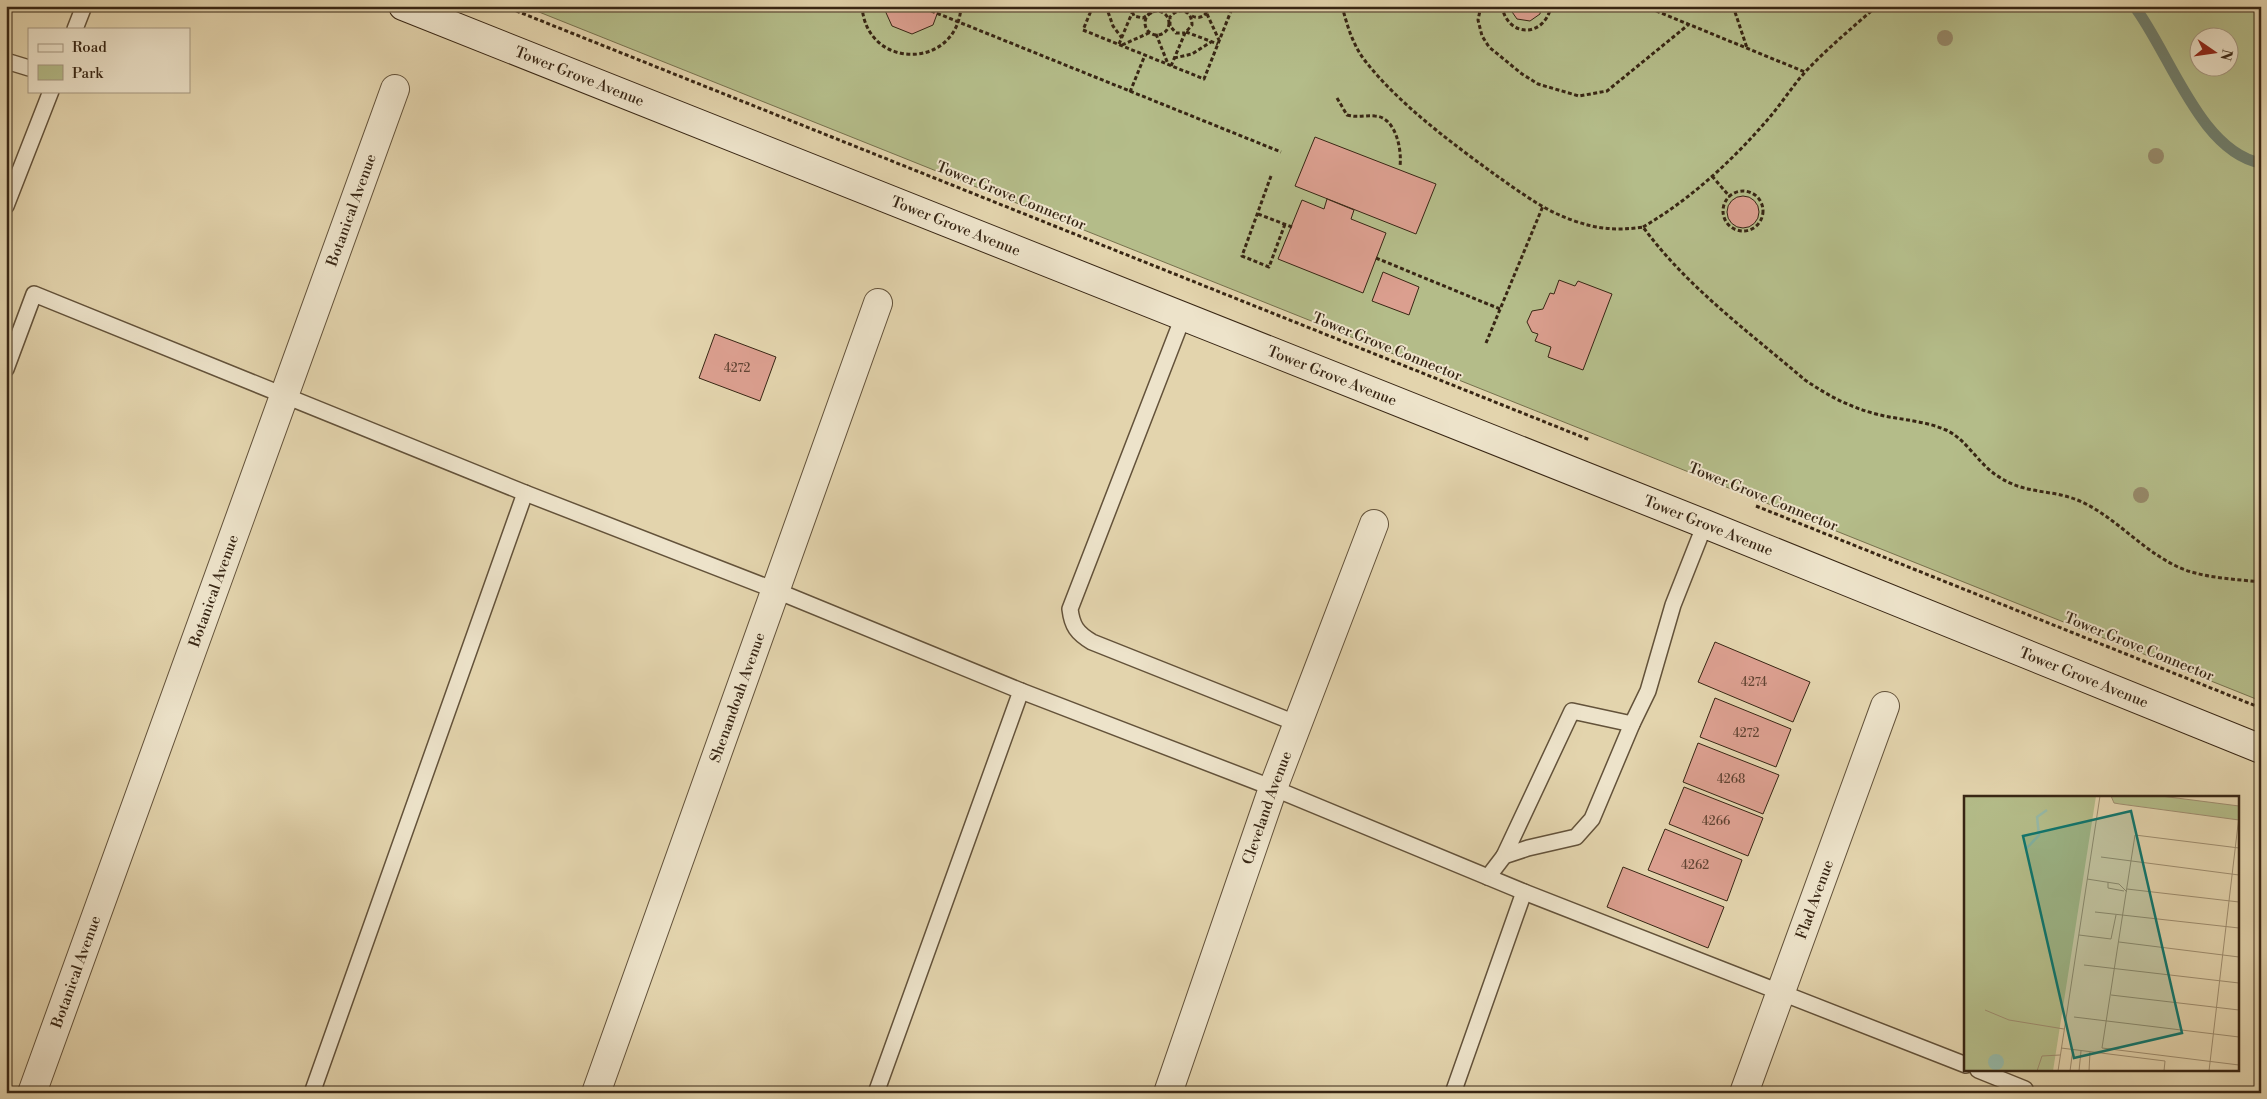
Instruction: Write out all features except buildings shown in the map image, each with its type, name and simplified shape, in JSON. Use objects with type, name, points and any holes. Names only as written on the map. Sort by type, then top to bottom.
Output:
[{"type":"street","name":"Tower Grove Avenue","points":[[403,6],[1705,524],[2261,749]]},
{"type":"street","name":"Botanical Avenue","points":[[32,1093],[396,89]]},
{"type":"street","name":"Shenandoah Avenue","points":[[596,1093],[777,591],[878,303]]},
{"type":"street","name":"Cleveland Avenue","points":[[1168,1093],[1273,788],[1374,524]]},
{"type":"street","name":"Flad Avenue","points":[[1744,1093],[1885,706]]},
{"type":"lane","points":[[75,28],[84,6]]},
{"type":"lane","points":[[6,61],[28,68]]},
{"type":"lane","points":[[6,206],[51,92]]},
{"type":"lane","points":[[6,163],[21,168]]},
{"type":"lane","points":[[6,369],[34,294],[284,397],[777,591],[1022,691],[1273,788],[1524,892],[1964,1064]]},
{"type":"lane","points":[[1183,317],[1070,609],[1071,622],[1079,634],[1092,642],[1298,724]]},
{"type":"lane","points":[[312,1093],[525,493]]},
{"type":"lane","points":[[1504,856],[1576,837],[1592,819],[1648,691],[1673,605],[1705,524]]},
{"type":"lane","points":[[876,1093],[1022,691]]},
{"type":"lane","points":[[1488,877],[1504,856],[1572,712],[1632,724]]},
{"type":"lane","points":[[1453,1093],[1524,892]]},
{"type":"lane","points":[[1983,1072],[2025,1089],[2024,1093]]},
{"type":"path","name":"Tower Grove Connector","points":[[504,6],[1595,442]]},
{"type":"path","points":[[862,6],[865,24],[874,38],[886,48],[901,54],[925,53],[939,47],[951,36],[959,22],[961,6]]},
{"type":"path","points":[[918,6],[1281,152]]},
{"type":"path","points":[[1093,6],[1083,30],[1204,79],[1233,6]]},
{"type":"path","points":[[1106,6],[1113,26],[1122,38]]},
{"type":"path","points":[[1122,6],[1131,9],[1140,18],[1160,11],[1165,13],[1169,23],[1176,32],[1185,32],[1211,42],[1219,42]]},
{"type":"path","points":[[1153,6],[1146,23],[1151,32],[1156,34],[1162,34],[1166,31],[1170,16],[1175,11],[1183,11],[1199,18],[1206,14],[1211,7]]},
{"type":"path","points":[[1169,65],[1185,32],[1192,24],[1186,6]]},
{"type":"path","points":[[1342,6],[1347,26],[1365,61],[1398,94],[1477,161],[1543,206],[1570,220],[1618,231],[1643,228],[1668,213],[1712,176],[1769,118],[1805,72],[1877,6]]},
{"type":"path","points":[[1481,6],[1478,20],[1482,36],[1489,47],[1522,74],[1538,84],[1579,96],[1607,91],[1688,24]]},
{"type":"path","points":[[1502,6],[1508,22],[1519,29],[1528,30],[1544,22],[1551,6]]},
{"type":"path","points":[[1644,6],[1805,72]]},
{"type":"path","points":[[1732,6],[1747,48]]},
{"type":"path","points":[[1120,45],[1131,9]]},
{"type":"path","points":[[1206,14],[1219,42]]},
{"type":"path","points":[[1120,45],[1151,32]]},
{"type":"path","points":[[1156,34],[1169,65]]},
{"type":"path","points":[[1174,58],[1192,54],[1211,42]]},
{"type":"path","points":[[1130,92],[1145,55]]},
{"type":"path","points":[[1337,98],[1347,115],[1359,118],[1381,117],[1390,124],[1399,143],[1400,166]]},
{"type":"path","points":[[1271,176],[1242,256],[1268,267],[1285,224]]},
{"type":"path","points":[[1712,176],[1730,197]]},
{"type":"path","points":[[1743,191],[1757,196],[1763,208],[1763,216],[1757,226],[1742,231],[1728,225],[1723,211],[1726,201],[1730,197],[1743,191]]},
{"type":"path","points":[[1486,343],[1543,206]]},
{"type":"path","points":[[1258,214],[1292,227]]},
{"type":"path","points":[[1643,228],[1663,254],[1697,288],[1804,380],[1823,392],[1846,405],[1877,415],[1932,424],[1948,431],[1995,475],[2027,490],[2063,495],[2097,510],[2176,566],[2197,573],[2261,582]]},
{"type":"path","points":[[1376,258],[1500,310]]},
{"type":"path","name":"Tower Grove Connector","points":[[1752,505],[2261,708]]},
{"type":"green space","points":[[524,6],[2261,6],[2261,701]]},
{"type":"waterway","points":[[2134,6],[2203,120],[2220,140],[2239,155],[2261,163]]}]
